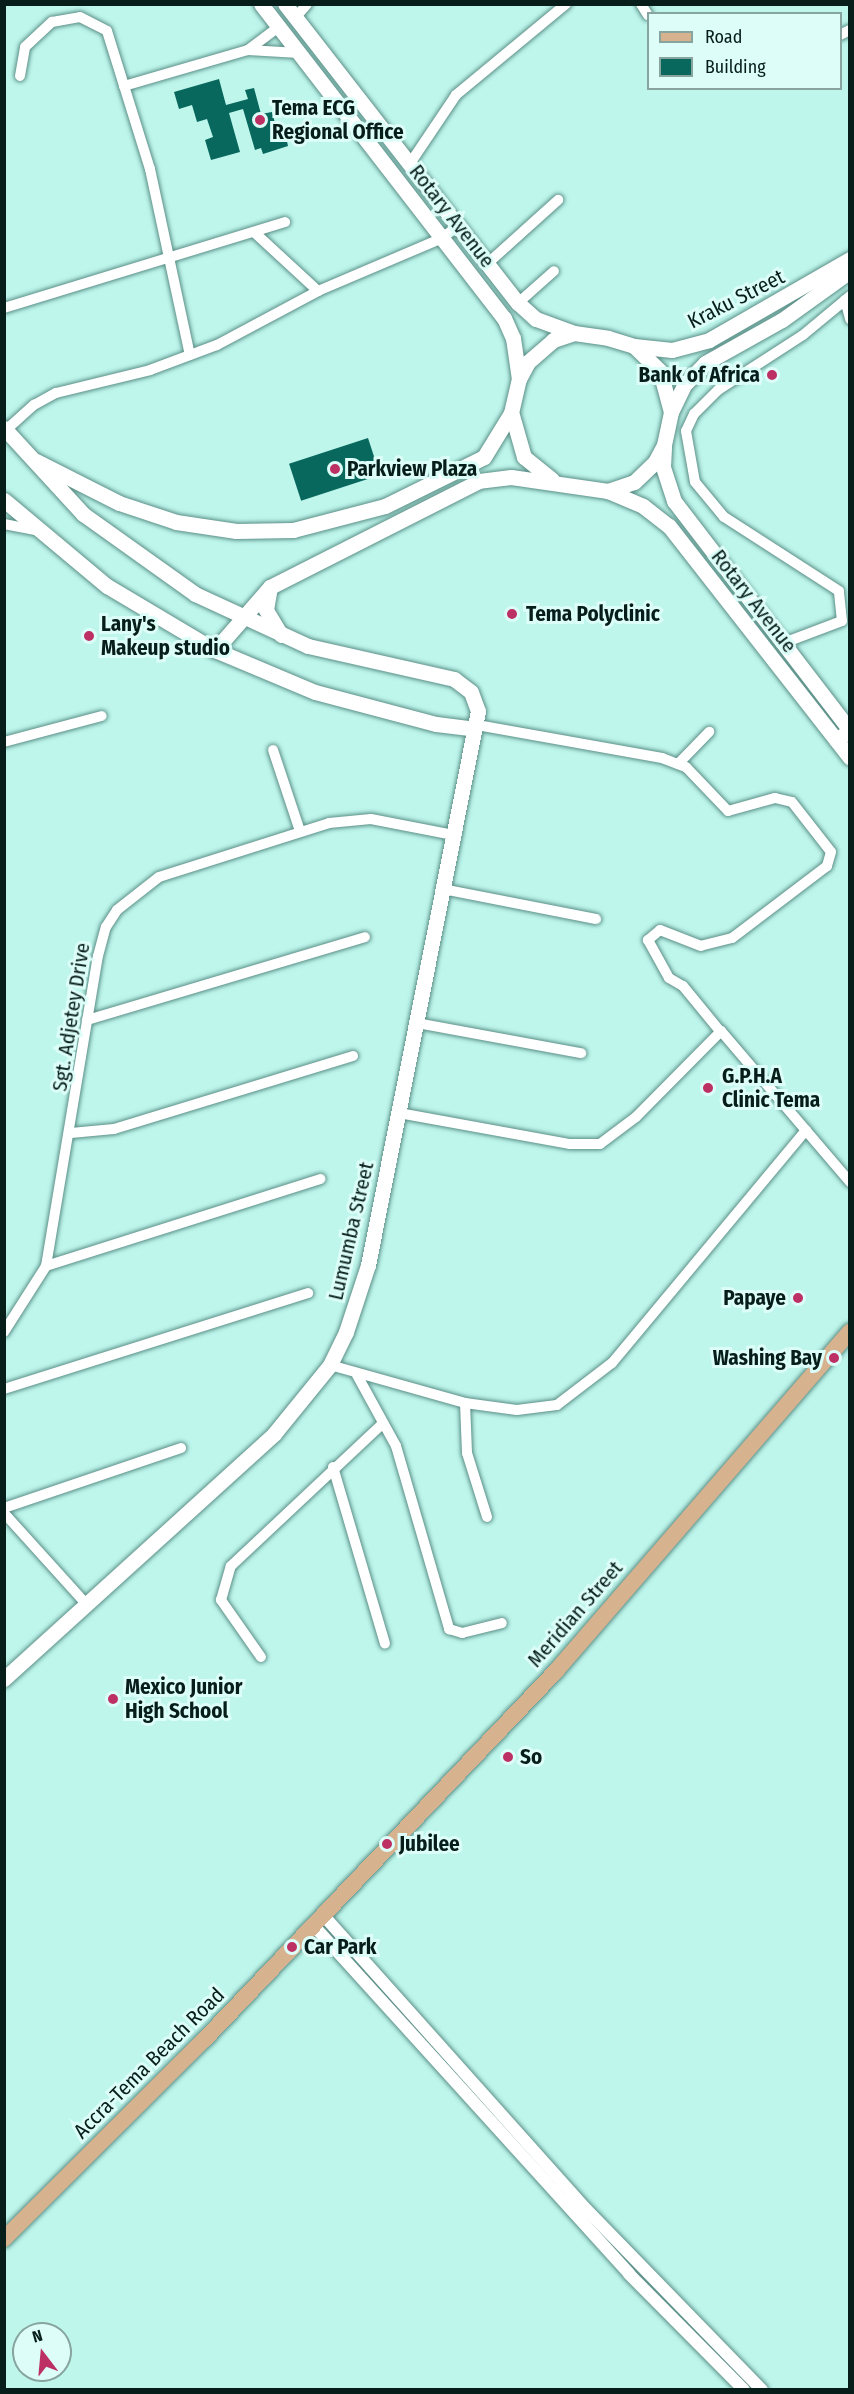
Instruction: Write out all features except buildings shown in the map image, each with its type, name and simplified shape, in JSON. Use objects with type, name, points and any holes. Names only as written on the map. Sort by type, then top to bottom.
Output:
[{"type":"main road","name":"Rotary Avenue","points":[[261,4],[509,328],[519,379]]},
{"type":"main road","name":"Rotary Avenue","points":[[285,4],[518,303],[536,319],[574,333]]},
{"type":"main road","name":"Kraku Street","points":[[634,346],[672,350],[709,339],[849,259]]},
{"type":"main road","name":"Kraku Street","points":[[671,412],[684,385],[705,363],[782,320],[849,271]]},
{"type":"main road","points":[[34,460],[119,503],[176,522],[236,531],[293,530],[368,512],[463,470],[492,450],[512,413],[519,379],[539,350],[574,333],[634,346],[660,371],[671,412],[664,445],[645,474],[608,491],[552,480],[511,477],[479,481],[270,587],[215,650]]},
{"type":"main road","points":[[512,413],[524,457],[552,480]]},
{"type":"main road","points":[[4,500],[106,586],[215,650],[315,692],[445,726],[476,727],[476,700],[454,679],[308,646],[242,619],[112,537],[53,485],[34,460],[5,429]]},
{"type":"main road","name":"Rotary Avenue","points":[[664,445],[663,467],[674,501],[781,644],[849,730]]},
{"type":"main road","name":"Rotary Avenue","points":[[608,491],[643,506],[669,526],[849,758]]},
{"type":"main road","points":[[270,587],[266,610],[281,635]]},
{"type":"main road","name":"Lumumba Street","points":[[4,1679],[88,1606],[274,1434],[330,1365],[368,1265],[476,727]]},
{"type":"main road","points":[[836,740],[849,730]]},
{"type":"main road","name":"Meridian Street","points":[[319,1921],[556,1671],[849,1332]]},
{"type":"main road","name":"Accra-Tema Beach Road","points":[[4,2239],[319,1921]]},
{"type":"street","points":[[295,18],[307,4]]},
{"type":"street","points":[[409,165],[456,95],[566,4]]},
{"type":"street","points":[[20,76],[25,47],[36,33],[52,22],[80,17],[107,31],[150,169],[190,355]]},
{"type":"street","points":[[248,50],[279,27]]},
{"type":"street","points":[[124,86],[248,50],[298,53]]},
{"type":"street","points":[[487,264],[558,200]]},
{"type":"street","points":[[4,308],[285,222]]},
{"type":"street","points":[[5,429],[34,405],[56,393],[190,355],[318,291],[442,238],[458,226]]},
{"type":"street","points":[[255,232],[318,291]]},
{"type":"street","points":[[518,303],[554,271]]},
{"type":"street","points":[[847,298],[849,319]]},
{"type":"street","points":[[781,644],[846,620],[842,600],[832,584],[741,530],[709,501],[695,482],[686,431],[694,414],[718,390],[847,298]]},
{"type":"street","points":[[4,524],[39,531]]},
{"type":"street","points":[[4,742],[102,716]]},
{"type":"street","points":[[476,727],[628,750],[678,764],[698,777],[728,811],[775,798],[792,802],[831,852],[827,866],[732,938],[701,946],[668,930],[651,934],[649,946],[669,978],[683,986],[849,1182]]},
{"type":"street","points":[[678,764],[709,732]]},
{"type":"street","points":[[273,750],[300,831]]},
{"type":"street","name":"Sgt. Adjetey Drive","points":[[4,1332],[46,1266],[71,1133],[87,1020],[106,927],[135,892],[159,877],[300,831],[360,819],[453,835]]},
{"type":"street","points":[[442,889],[596,919]]},
{"type":"street","points":[[87,1020],[365,938]]},
{"type":"street","points":[[417,1023],[581,1053]]},
{"type":"street","points":[[399,1113],[570,1144],[600,1144],[636,1117],[720,1031]]},
{"type":"street","points":[[71,1133],[114,1129],[353,1056]]},
{"type":"street","points":[[330,1365],[357,1375],[465,1403],[538,1410],[557,1405],[596,1378],[806,1130]]},
{"type":"street","points":[[46,1266],[321,1179]]},
{"type":"street","points":[[4,1389],[308,1293]]},
{"type":"street","points":[[357,1375],[396,1446],[448,1629],[462,1633],[501,1623]]},
{"type":"street","points":[[465,1403],[467,1453],[487,1517]]},
{"type":"street","points":[[261,1657],[221,1600],[223,1582],[231,1566],[278,1526],[333,1467],[382,1424]]},
{"type":"street","points":[[4,1508],[181,1448]]},
{"type":"street","points":[[333,1467],[385,1644]]},
{"type":"street","points":[[4,1513],[88,1606]]},
{"type":"street","points":[[319,1921],[629,2274],[744,2390]]},
{"type":"street","points":[[319,1921],[594,2217],[762,2390]]},
{"type":"place","name":"Tema ECG Regional Office","points":[[260,120]]},
{"type":"place","name":"Bank of Africa","points":[[772,375]]},
{"type":"place","name":"Parkview Plaza","points":[[335,469]]},
{"type":"place","name":"Tema Polyclinic","points":[[512,614]]},
{"type":"place","name":"Lany's Makeup studio","points":[[89,636]]},
{"type":"place","name":"G.P.H.A Clinic Tema","points":[[708,1088]]},
{"type":"place","name":"Papaye","points":[[798,1298]]},
{"type":"place","name":"Washing Bay","points":[[834,1358]]},
{"type":"place","name":"Mexico Junior High School","points":[[113,1699]]},
{"type":"place","name":"So","points":[[508,1757]]},
{"type":"place","name":"Jubilee","points":[[387,1844]]},
{"type":"place","name":"Car Park","points":[[292,1947]]}]
